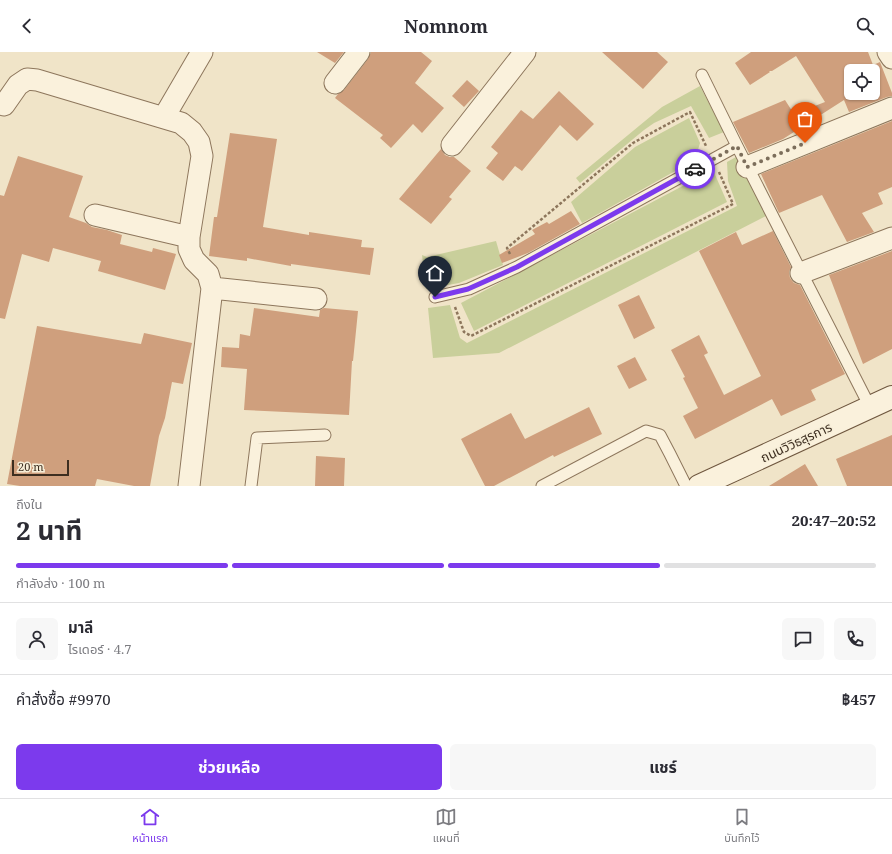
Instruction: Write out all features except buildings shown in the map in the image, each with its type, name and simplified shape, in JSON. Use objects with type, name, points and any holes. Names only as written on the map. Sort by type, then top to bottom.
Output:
[{"type":"main road","name":"ถนนวิวิธสุรการ","points":[[699,486],[892,397]]},
{"type":"street","points":[[164,117],[202,52]]},
{"type":"street","points":[[335,82],[359,52]]},
{"type":"street","points":[[452,145],[525,52]]},
{"type":"street","points":[[888,52],[892,58]]},
{"type":"street","points":[[4,105],[18,84],[27,79],[37,80],[181,123],[192,132],[199,142],[202,156],[189,237],[189,250],[194,260],[208,274],[212,288],[188,486]]},
{"type":"street","points":[[747,167],[892,108]]},
{"type":"street","points":[[94,215],[189,237]]},
{"type":"street","points":[[801,273],[892,238]]},
{"type":"street","points":[[212,288],[316,299]]},
{"type":"lane","points":[[702,75],[747,167],[870,407]]},
{"type":"lane","points":[[435,297],[468,289],[517,267],[737,146]]},
{"type":"lane","points":[[542,486],[646,431],[660,435],[686,486]]},
{"type":"lane","points":[[251,486],[257,438],[326,436]]},
{"type":"green space","points":[[700,86],[724,132],[709,138],[691,106],[654,123],[580,183],[576,178],[662,107]]},
{"type":"green space","points":[[689,118],[700,143],[695,160],[582,223],[571,202],[635,147]]},
{"type":"green space","points":[[736,157],[766,216],[499,353],[433,358],[428,308],[450,305],[460,338],[467,343],[737,206],[728,181],[727,162]]},
{"type":"green space","points":[[713,170],[727,202],[474,331],[461,303]]},
{"type":"green space","points":[[496,241],[503,265],[459,283],[426,289],[422,255],[427,257]]},
{"type":"way so far","points":[[695,169],[737,146],[747,167],[805,143]]},
{"type":"route","points":[[435,297],[468,289],[517,267],[695,169]]}]
